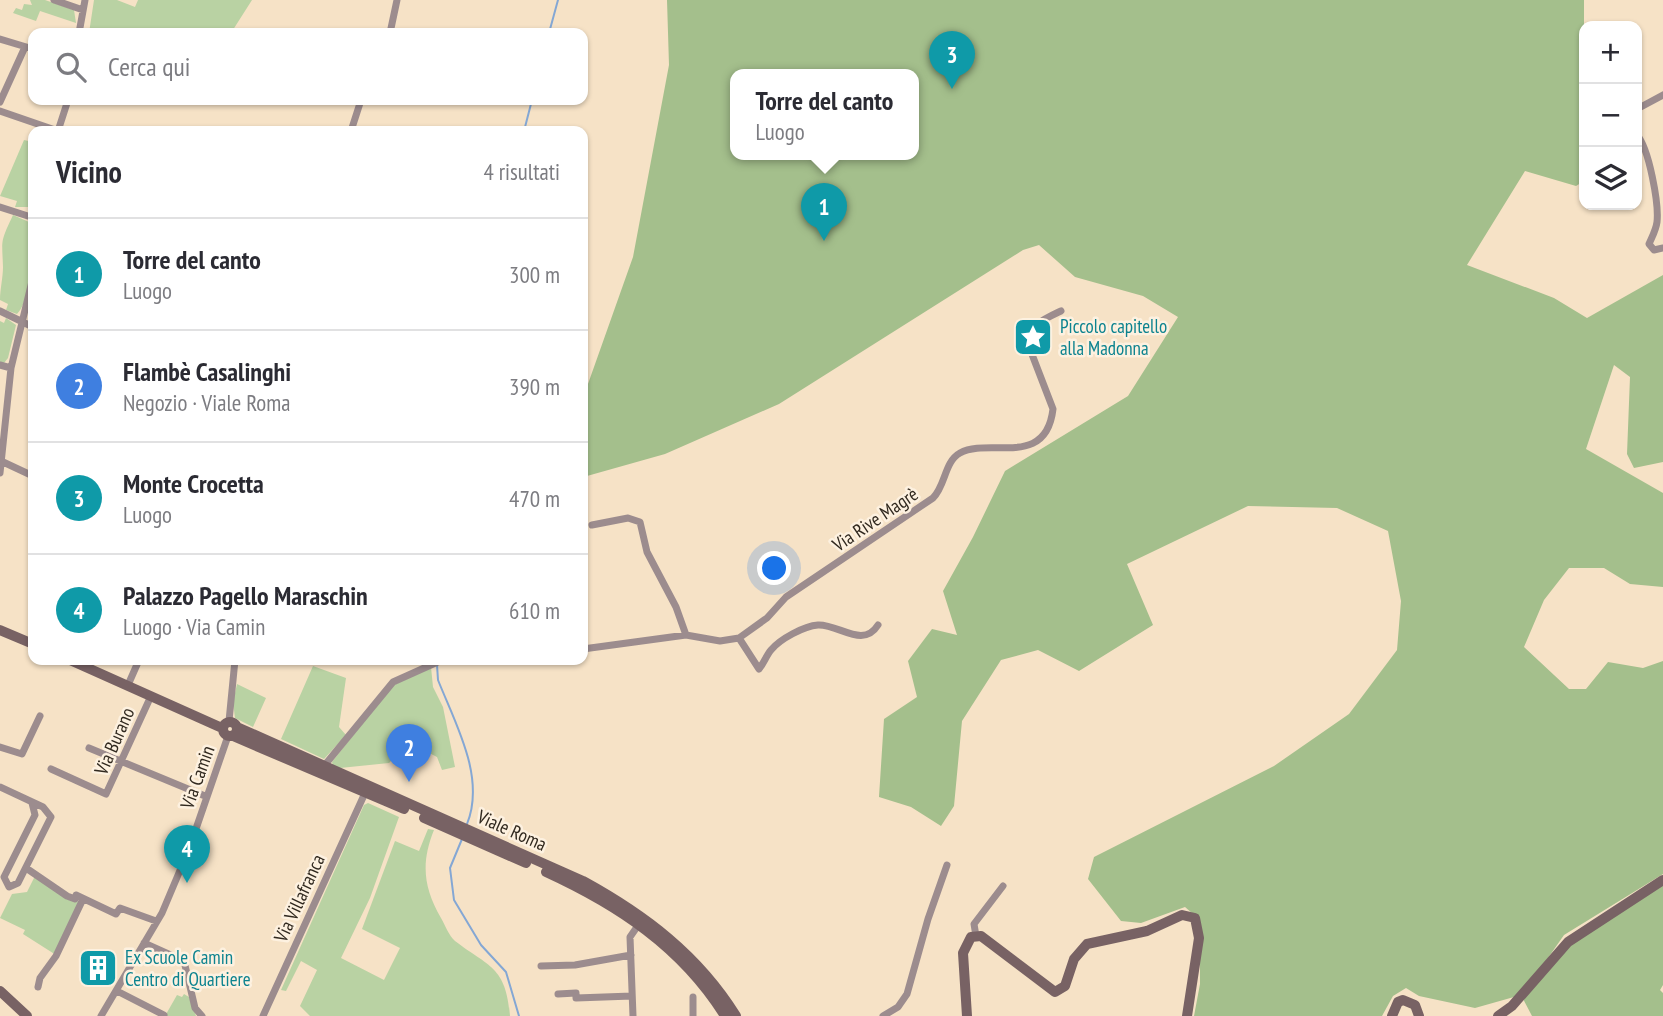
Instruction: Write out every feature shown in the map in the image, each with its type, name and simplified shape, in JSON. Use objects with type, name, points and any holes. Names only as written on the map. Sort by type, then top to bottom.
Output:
[{"type":"main road","points":[[0,630],[28,642]]},
{"type":"main road","name":"Viale Roma","points":[[81,665],[366,790],[583,881],[643,917],[674,940],[701,968],[736,1016]]},
{"type":"main road","name":"Viale Roma","points":[[515,854],[586,890],[639,924],[693,972],[724,1016]]},
{"type":"main road","points":[[1498,1016],[1512,1006],[1568,942],[1663,880]]},
{"type":"main road","points":[[967,1016],[963,953],[966,942],[976,936],[993,944],[1036,981],[1055,992],[1065,986],[1074,958],[1087,944],[1147,931],[1182,915],[1195,918],[1199,938],[1187,1016]]},
{"type":"main road","points":[[0,991],[27,1016]]},
{"type":"main road","points":[[1392,1016],[1398,1002],[1403,1000],[1415,1005],[1419,1016]]},
{"type":"street","points":[[54,0],[83,10]]},
{"type":"street","points":[[80,28],[85,0]]},
{"type":"street","points":[[391,28],[397,0]]},
{"type":"street","points":[[0,40],[28,48]]},
{"type":"street","points":[[0,103],[28,50]]},
{"type":"street","points":[[1642,106],[1663,95]]},
{"type":"street","points":[[60,126],[66,105]]},
{"type":"street","points":[[353,126],[359,105]]},
{"type":"street","points":[[0,111],[44,126]]},
{"type":"street","points":[[1642,144],[1657,202],[1657,221],[1649,244],[1654,250],[1663,248]]},
{"type":"street","points":[[0,207],[28,216]]},
{"type":"street","points":[[0,473],[11,368],[28,297]]},
{"type":"street","points":[[0,311],[28,324]]},
{"type":"street","name":"Via Rive Magrè","points":[[739,639],[767,618],[786,597],[933,498],[945,483],[950,461],[962,452],[1024,447],[1044,432],[1053,410],[1028,344],[1035,327],[1061,312]]},
{"type":"street","points":[[0,365],[11,368]]},
{"type":"street","points":[[1,462],[28,474]]},
{"type":"street","points":[[592,525],[628,518],[640,522],[648,552],[676,607],[686,635]]},
{"type":"street","points":[[588,648],[686,635],[720,641],[739,639],[759,669],[769,652],[807,628],[819,625],[864,636],[874,632],[878,625]]},
{"type":"street","points":[[128,685],[137,665]]},
{"type":"street","name":"Via Camin","points":[[101,1016],[156,921],[189,849],[205,796],[230,730],[235,665]]},
{"type":"street","points":[[322,770],[384,690],[393,682],[429,665]]},
{"type":"street","name":"Via Burano","points":[[51,769],[102,794],[108,793],[151,696]]},
{"type":"street","points":[[0,747],[22,754],[40,716]]},
{"type":"street","points":[[89,748],[205,796]]},
{"type":"street","points":[[0,787],[45,809],[50,813],[50,821],[16,886],[6,885],[4,877],[36,812],[45,809]]},
{"type":"street","name":"Via Villafranca","points":[[263,1016],[366,790]]},
{"type":"street","points":[[32,803],[36,812]]},
{"type":"street","points":[[883,1016],[898,1007],[907,994],[932,906],[947,865]]},
{"type":"street","points":[[26,868],[58,891],[75,899],[79,897],[116,914],[120,908],[156,921]]},
{"type":"street","points":[[976,936],[974,924],[1003,886]]},
{"type":"street","points":[[38,987],[40,978],[56,956],[79,897]]},
{"type":"street","points":[[633,1016],[631,934],[639,924]]},
{"type":"street","points":[[144,943],[184,961],[195,1008],[202,1016]]},
{"type":"street","points":[[541,966],[575,965],[631,956]]},
{"type":"street","points":[[117,991],[164,1015]]},
{"type":"street","points":[[558,994],[576,993],[576,998],[632,996]]},
{"type":"street","points":[[693,997],[693,1016]]},
{"type":"green space","points":[[30,0],[45,0],[74,10],[76,23],[40,11],[36,21],[13,13],[16,8],[22,10],[24,4],[32,5]]},
{"type":"green space","points":[[94,0],[117,0],[135,7],[138,0],[252,0],[234,28],[90,28]]},
{"type":"green space","points":[[667,0],[1584,0],[1584,21],[1579,21],[1579,184],[1576,186],[1525,171],[1467,265],[1554,298],[1587,318],[1663,275],[1663,462],[1634,468],[1627,454],[1630,377],[1614,365],[1586,449],[1663,493],[1663,587],[1630,584],[1604,568],[1569,568],[1544,600],[1524,647],[1569,689],[1586,689],[1608,662],[1643,668],[1663,661],[1663,874],[1564,935],[1529,985],[1558,952],[1663,882],[1663,985],[1660,990],[1663,993],[1663,1016],[1532,1016],[1521,995],[1475,1008],[1419,996],[1406,988],[1393,996],[1382,1016],[1194,1016],[1200,984],[1200,920],[1185,907],[1141,923],[1121,921],[1088,879],[1094,857],[1274,766],[1349,714],[1397,650],[1401,601],[1388,531],[1337,508],[1248,506],[1127,564],[1153,625],[1079,671],[1038,650],[1001,660],[962,721],[954,806],[941,826],[911,807],[879,797],[884,719],[917,697],[908,661],[932,629],[957,635],[943,591],[1005,471],[1128,396],[1178,317],[1143,296],[1075,277],[1039,245],[1023,250],[779,404],[665,454],[588,476],[588,384],[633,257],[669,65]]},
{"type":"green space","points":[[24,140],[28,141],[28,207],[15,207],[17,201],[0,196]]},
{"type":"green space","points":[[13,215],[28,222],[28,287],[23,306],[17,314],[6,310],[8,304],[0,300],[3,241]]},
{"type":"green space","points":[[6,318],[16,325],[8,358],[4,363],[0,362],[0,321],[4,323]]},
{"type":"green space","points":[[313,666],[346,678],[339,727],[346,735],[324,759],[281,739]]},
{"type":"green space","points":[[431,667],[433,687],[443,707],[455,767],[442,770],[437,757],[412,744],[413,761],[392,760],[389,763],[340,768],[333,766],[332,762],[392,686]]},
{"type":"green space","points":[[237,684],[266,698],[253,727],[235,718],[233,702]]},
{"type":"green space","points":[[368,803],[399,817],[370,898],[341,958],[384,980],[400,948],[362,929],[395,841],[419,851],[428,829],[434,830],[426,864],[430,896],[453,939],[500,977],[505,987],[510,1016],[310,1016],[300,1006],[317,970],[301,961],[286,991],[281,990],[364,805]]},
{"type":"green space","points":[[35,876],[79,902],[56,955],[23,934],[25,930],[0,918],[12,894],[27,892]]},
{"type":"green space","points":[[184,994],[189,997],[196,1016],[165,1016],[177,995],[182,997]]},
{"type":"waterway","points":[[550,28],[558,0]]},
{"type":"waterway","points":[[525,126],[531,105]]},
{"type":"waterway","points":[[437,665],[438,680],[460,732],[471,769],[472,806],[467,824]]},
{"type":"waterway","points":[[462,839],[450,868],[454,900],[481,945],[506,972],[519,1016]]},
{"type":"place","name":"Monte Crocetta","points":[[952,89]]},
{"type":"place","name":"Torre del canto","points":[[824,241]]},
{"type":"place","name":"Piccolo capitello alla Madonna","points":[[1033,337]]},
{"type":"place","name":"Flambè Casalinghi","points":[[409,782]]},
{"type":"place","name":"Palazzo Pagello Maraschin","points":[[187,883]]},
{"type":"place","name":"Ex Scuole Camin Centro di Quartiere","points":[[98,968]]}]
